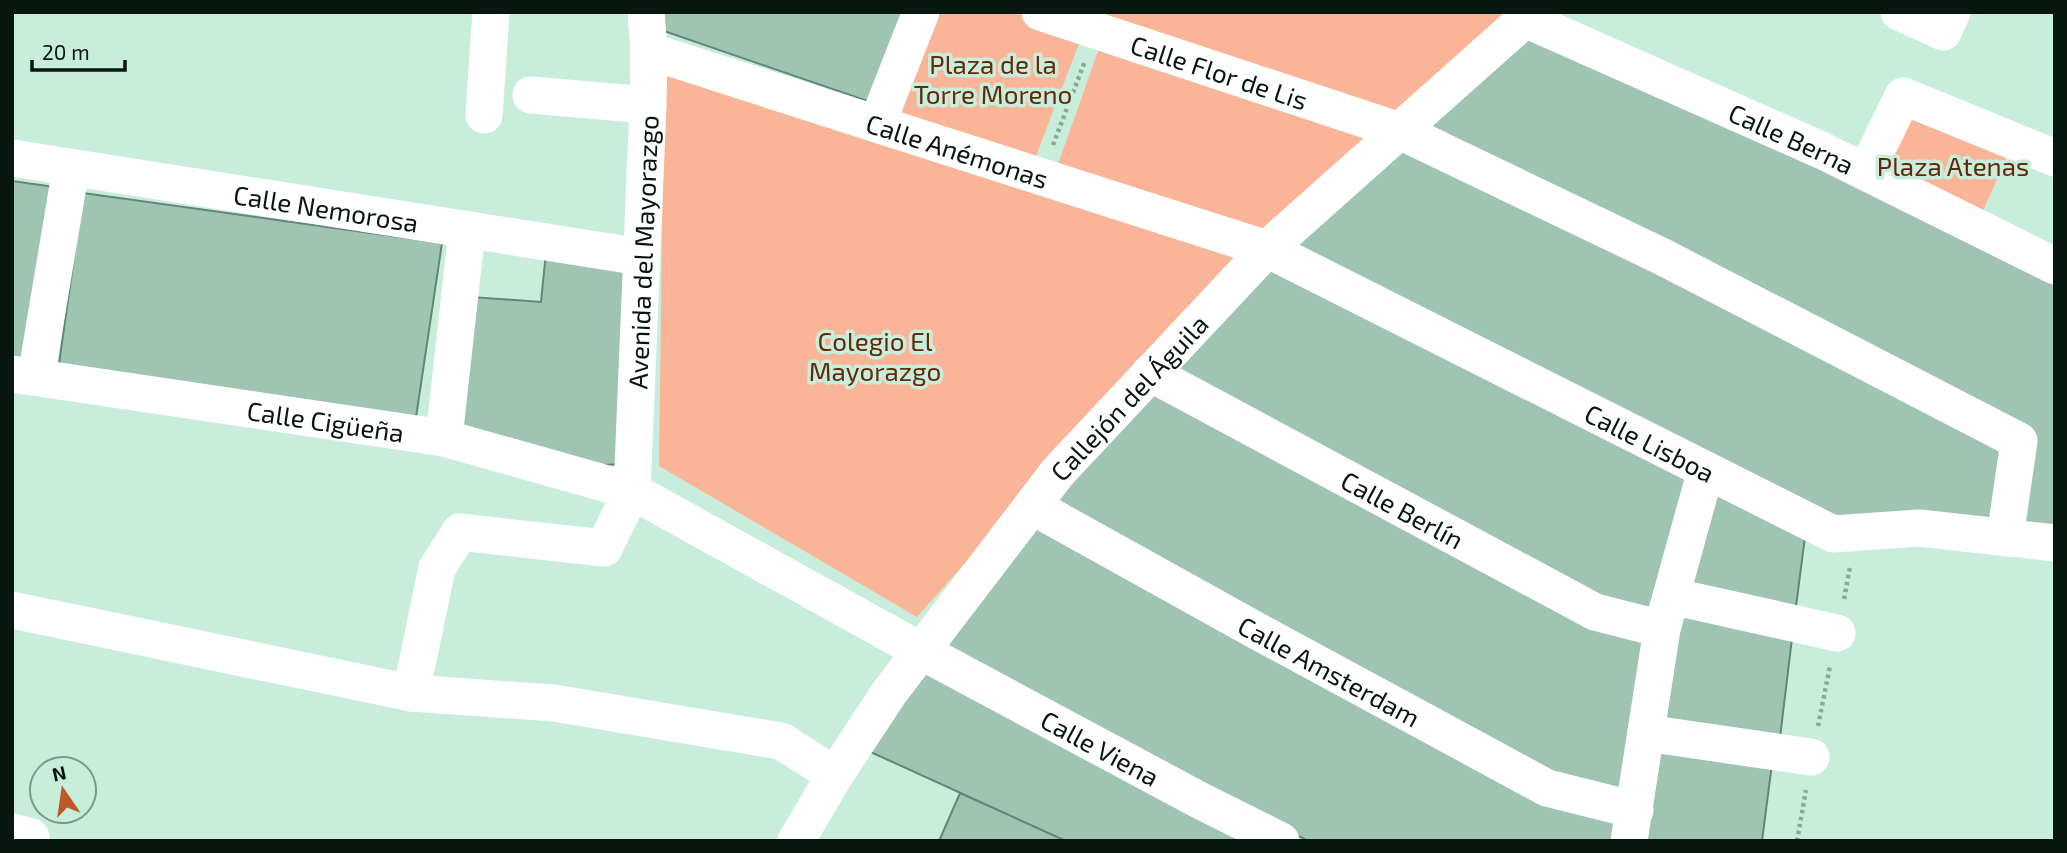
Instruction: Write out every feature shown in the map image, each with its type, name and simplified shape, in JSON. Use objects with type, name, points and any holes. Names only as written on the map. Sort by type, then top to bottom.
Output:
[{"type":"street","points":[[484,115],[491,12]]},
{"type":"street","name":"Avenida del Mayorazgo","points":[[632,492],[648,105],[649,51],[646,12]]},
{"type":"street","points":[[877,124],[921,12]]},
{"type":"street","name":"Calle Flor de Lis","points":[[1040,12],[1400,131],[1663,257],[2019,441],[2005,538]]},
{"type":"street","points":[[1899,12],[1943,32],[1952,12]]},
{"type":"street","name":"Callejón del Águila","points":[[796,841],[889,693],[1058,472],[1267,249],[1528,16]]},
{"type":"street","name":"Calle Berna","points":[[1528,16],[1823,151],[2055,266]]},
{"type":"street","name":"Calle Anémonas","points":[[649,51],[1267,249]]},
{"type":"street","points":[[531,96],[648,105]]},
{"type":"street","points":[[1866,172],[1903,96],[2055,158]]},
{"type":"street","name":"Calle Nemorosa","points":[[12,158],[641,257]]},
{"type":"street","points":[[24,376],[71,168]]},
{"type":"street","points":[[444,438],[467,230]]},
{"type":"street","name":"Calle Lisboa","points":[[1267,249],[1833,534],[1919,528],[2055,543]]},
{"type":"street","name":"Calle Berlín","points":[[1150,373],[1595,612],[1666,612],[1837,633]]},
{"type":"street","name":"Calle Cigüeña","points":[[24,376],[444,438],[632,492]]},
{"type":"street","points":[[1632,825],[1666,612],[1706,470]]},
{"type":"street","points":[[411,693],[437,568],[460,532],[604,548],[632,492]]},
{"type":"street","name":"Calle Viena","points":[[632,492],[921,651],[1281,841]]},
{"type":"street","name":"Calle Amsterdam","points":[[1032,506],[1547,788],[1632,825]]},
{"type":"street","points":[[12,611],[411,693],[554,703],[781,741],[835,775]]},
{"type":"street","points":[[1646,733],[1811,757]]},
{"type":"path","points":[[1041,177],[1096,31]]},
{"type":"path","points":[[1797,841],[1811,757],[1857,533]]},
{"type":"green space","name":"Plaza de la Torre Moreno","points":[[931,12],[1046,12],[1086,25],[1035,159],[891,116]]},
{"type":"green space","points":[[1080,12],[1515,12],[1399,119]]},
{"type":"green space","points":[[1102,40],[1380,133],[1267,230],[1058,164]]},
{"type":"green space","name":"Colegio El Mayorazgo","points":[[664,73],[1238,257],[917,617],[659,466]]},
{"type":"green space","name":"Plaza Atenas","points":[[1903,96],[2014,142],[1976,226],[1866,172]]},
{"type":"building","points":[[663,12],[911,12],[876,104],[664,31]]},
{"type":"building","points":[[1527,28],[2055,277],[2055,534],[2014,529],[2026,438],[1414,129]]},
{"type":"building","points":[[1401,139],[2008,443],[1999,527],[1864,525],[1811,512],[1284,247]]},
{"type":"building","points":[[12,181],[55,187],[28,359],[12,357]]},
{"type":"building","points":[[83,193],[442,243],[415,424],[59,364]]},
{"type":"building","points":[[546,252],[630,264],[625,464],[580,466],[461,426],[472,297],[541,302]]},
{"type":"building","points":[[1270,260],[1694,473],[1655,616],[1596,600],[1167,371]]},
{"type":"building","points":[[1154,383],[1649,637],[1627,794],[1546,775],[1050,503]]},
{"type":"building","points":[[1711,479],[1806,529],[1795,614],[1679,589]]},
{"type":"building","points":[[1037,519],[1625,816],[1621,841],[1308,841],[940,648]]},
{"type":"building","points":[[1675,602],[1793,630],[1779,746],[1654,729]]},
{"type":"building","points":[[924,665],[1272,841],[1066,841],[864,749]]},
{"type":"building","points":[[1654,741],[1773,756],[1762,841],[1641,841]]},
{"type":"building","points":[[960,793],[1066,841],[939,841]]}]
